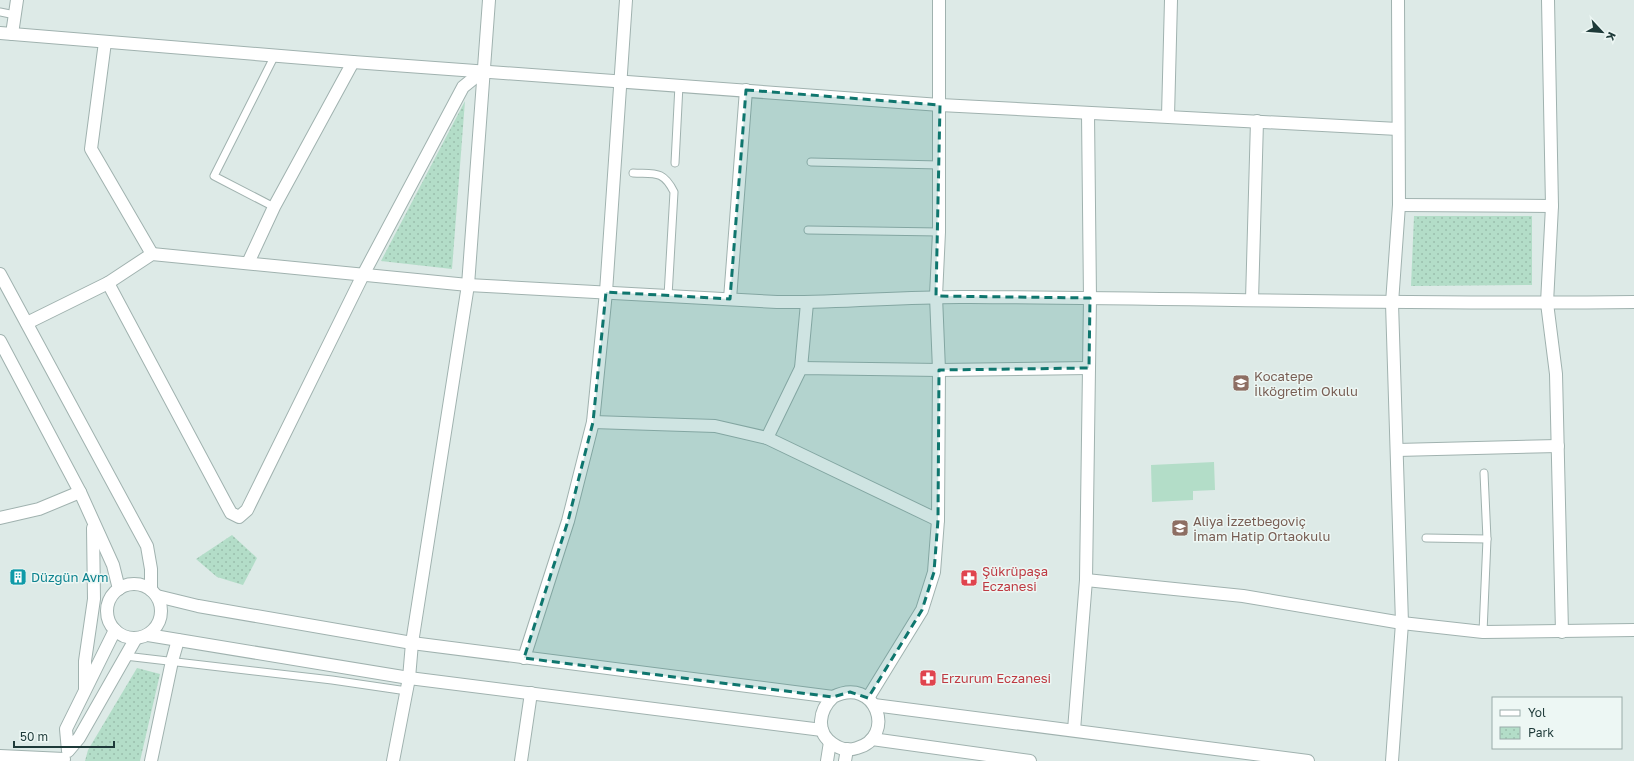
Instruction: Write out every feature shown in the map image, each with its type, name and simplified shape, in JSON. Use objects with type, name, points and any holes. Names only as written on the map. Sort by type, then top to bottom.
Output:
[{"type":"street","points":[[12,34],[17,0]]},
{"type":"street","points":[[394,761],[407,691],[412,643],[468,285],[489,0]]},
{"type":"street","points":[[524,658],[568,521],[593,422],[606,292],[626,0]]},
{"type":"street","points":[[939,0],[939,232],[936,296],[939,370],[938,520],[934,572],[922,610],[871,701],[878,722],[872,739],[846,755],[830,742],[822,730],[822,712],[826,704],[833,697],[841,693],[850,692],[871,701],[1176,745],[1308,761]]},
{"type":"street","points":[[1168,116],[1171,0]]},
{"type":"street","points":[[1392,761],[1402,623],[1392,303],[1399,205],[1398,0]]},
{"type":"street","points":[[1548,0],[1552,206],[1547,303],[1556,374],[1562,632]]},
{"type":"street","points":[[0,33],[353,62],[484,70],[679,86],[940,104],[1088,114],[1168,116],[1398,129]]},
{"type":"street","points":[[105,42],[91,149],[152,254]]},
{"type":"street","points":[[248,263],[274,207],[353,62]]},
{"type":"street","points":[[108,282],[231,513],[239,517],[247,510],[363,275],[464,87],[484,70]]},
{"type":"street","points":[[730,299],[746,90]]},
{"type":"street","points":[[1074,730],[1086,580],[1090,298],[1088,114]]},
{"type":"street","points":[[1252,300],[1257,121]]},
{"type":"street","points":[[1399,205],[1552,206]]},
{"type":"street","points":[[27,323],[108,282],[152,254],[468,285],[807,302],[936,296],[1392,303],[1634,302]]},
{"type":"street","points":[[0,274],[147,546],[154,593],[160,604],[160,617],[155,629],[148,634],[136,638],[122,635],[114,630],[109,622],[107,613],[108,604],[112,596],[119,589],[126,585],[135,584],[144,586],[154,593],[198,606],[412,643],[833,697]]},
{"type":"street","points":[[766,438],[801,368],[807,302]]},
{"type":"street","points":[[0,341],[80,492],[113,565],[119,589]]},
{"type":"street","points":[[801,368],[939,370],[1089,368]]},
{"type":"street","points":[[593,422],[715,426],[766,438],[938,520]]},
{"type":"street","points":[[1397,450],[1558,446]]},
{"type":"street","points":[[0,518],[39,509],[80,492]]},
{"type":"street","points":[[85,692],[85,661],[94,599],[93,523]]},
{"type":"street","points":[[1086,580],[1243,596],[1402,623],[1483,632],[1634,630]]},
{"type":"street","points":[[65,757],[66,730],[114,630]]},
{"type":"street","points":[[148,634],[409,678],[822,730]]},
{"type":"street","points":[[65,757],[79,738],[136,638]]},
{"type":"street","points":[[151,761],[172,661],[178,640]]},
{"type":"street","points":[[521,761],[531,693]]},
{"type":"street","points":[[872,739],[1030,761]]},
{"type":"street","points":[[827,761],[830,742]]},
{"type":"street","points":[[0,756],[65,757]]},
{"type":"lane","points":[[0,12],[15,15]]},
{"type":"lane","points":[[274,207],[214,176],[275,55]]},
{"type":"lane","points":[[675,163],[679,86]]},
{"type":"lane","points":[[811,162],[939,165]]},
{"type":"lane","points":[[633,173],[658,174],[668,180],[674,192],[668,296]]},
{"type":"lane","points":[[808,230],[939,232]]},
{"type":"lane","points":[[1483,632],[1487,539],[1484,473]]},
{"type":"lane","points":[[1426,538],[1487,539]]},
{"type":"lane","points":[[125,656],[407,691]]},
{"type":"highlighted area","points":[[746,90],[940,105],[936,296],[1090,298],[1089,368],[939,370],[938,520],[934,572],[922,610],[868,698],[850,692],[833,697],[524,658],[568,521],[593,422],[606,292],[730,299]]},
{"type":"green space","points":[[465,101],[452,269],[381,261]]},
{"type":"green space","points":[[1414,216],[1532,216],[1532,285],[1411,286]]},
{"type":"green space","points":[[1214,462],[1215,490],[1193,491],[1193,500],[1152,502],[1151,465]]},
{"type":"green space","points":[[232,535],[257,558],[243,585],[217,577],[196,559]]},
{"type":"green space","points":[[137,668],[160,674],[140,761],[85,761],[88,750]]},
{"type":"place","name":"Kocatepe İlköğretim Okulu","points":[[1241,383]]},
{"type":"place","name":"Aliya İzzetbegoviç İmam Hatip Ortaokulu","points":[[1180,528]]},
{"type":"place","name":"Düzgün Avm","points":[[18,577]]},
{"type":"place","name":"Şükrüpaşa Eczanesi","points":[[969,578]]},
{"type":"place","name":"Erzurum Eczanesi","points":[[928,678]]}]
